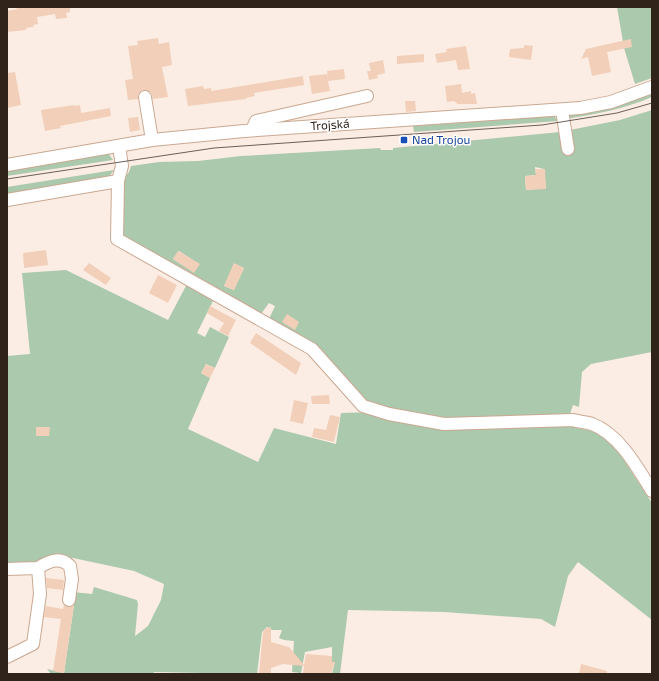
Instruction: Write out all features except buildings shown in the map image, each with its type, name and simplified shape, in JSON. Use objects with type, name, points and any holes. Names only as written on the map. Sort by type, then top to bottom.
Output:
[{"type":"street","name":"Trojská","points":[[7,165],[152,140],[252,130],[562,110],[611,102],[652,88]]},
{"type":"street","points":[[252,130],[256,121],[367,96]]},
{"type":"street","points":[[145,98],[152,140]]},
{"type":"street","points":[[562,110],[568,149]]},
{"type":"street","points":[[119,146],[122,166],[118,181],[117,239],[312,349],[363,406],[389,414],[444,424],[573,420],[592,424],[610,436],[624,450],[652,490]]},
{"type":"street","points":[[7,200],[118,181]]},
{"type":"street","points":[[7,569],[38,568],[50,561],[62,560],[70,566],[72,578],[70,600]]},
{"type":"street","points":[[7,657],[33,644],[40,594],[38,568]]},
{"type":"green space","points":[[617,7],[652,7],[652,78],[635,84],[624,48]]},
{"type":"green space","points":[[652,93],[652,97],[631,105],[566,119],[570,115],[598,110]]},
{"type":"green space","points":[[652,110],[652,352],[591,364],[582,372],[579,407],[573,405],[569,417],[445,421],[366,402],[269,319],[275,306],[269,303],[261,314],[121,238],[122,180],[129,172],[131,166],[159,162],[198,161],[241,156],[380,148],[381,150],[393,150],[393,148],[560,132],[570,140],[572,135],[570,130],[620,120]],"holes":[[[535,167],[544,169],[546,188],[526,190],[525,176],[536,175]],[[179,251],[199,264],[194,272],[173,259]],[[234,264],[244,268],[234,290],[224,286]]]},
{"type":"green space","points":[[554,116],[558,121],[414,132],[413,126]]},
{"type":"green space","points":[[108,153],[113,160],[7,176],[7,170]]},
{"type":"green space","points":[[114,170],[109,177],[7,197],[7,187]]},
{"type":"green space","points":[[66,270],[168,320],[188,282],[215,297],[197,333],[205,337],[210,327],[229,337],[215,368],[206,364],[201,373],[210,378],[188,429],[258,462],[274,428],[336,444],[341,413],[374,412],[446,429],[564,425],[596,432],[616,448],[652,503],[652,620],[578,562],[568,576],[555,627],[541,619],[444,612],[348,610],[340,674],[332,674],[335,662],[332,662],[332,647],[305,652],[301,673],[292,672],[294,641],[279,638],[282,630],[272,630],[267,627],[262,632],[257,674],[154,672],[153,674],[51,674],[47,669],[64,673],[74,605],[73,592],[92,594],[94,587],[137,600],[138,604],[135,636],[148,626],[161,600],[164,584],[134,571],[73,558],[55,556],[34,562],[7,563],[7,356],[30,354],[22,273]]},
{"type":"tram line","points":[[7,179],[214,148],[542,125],[617,113],[652,103]]},
{"type":"place","name":"Nad Trojou","points":[[404,140]]}]
